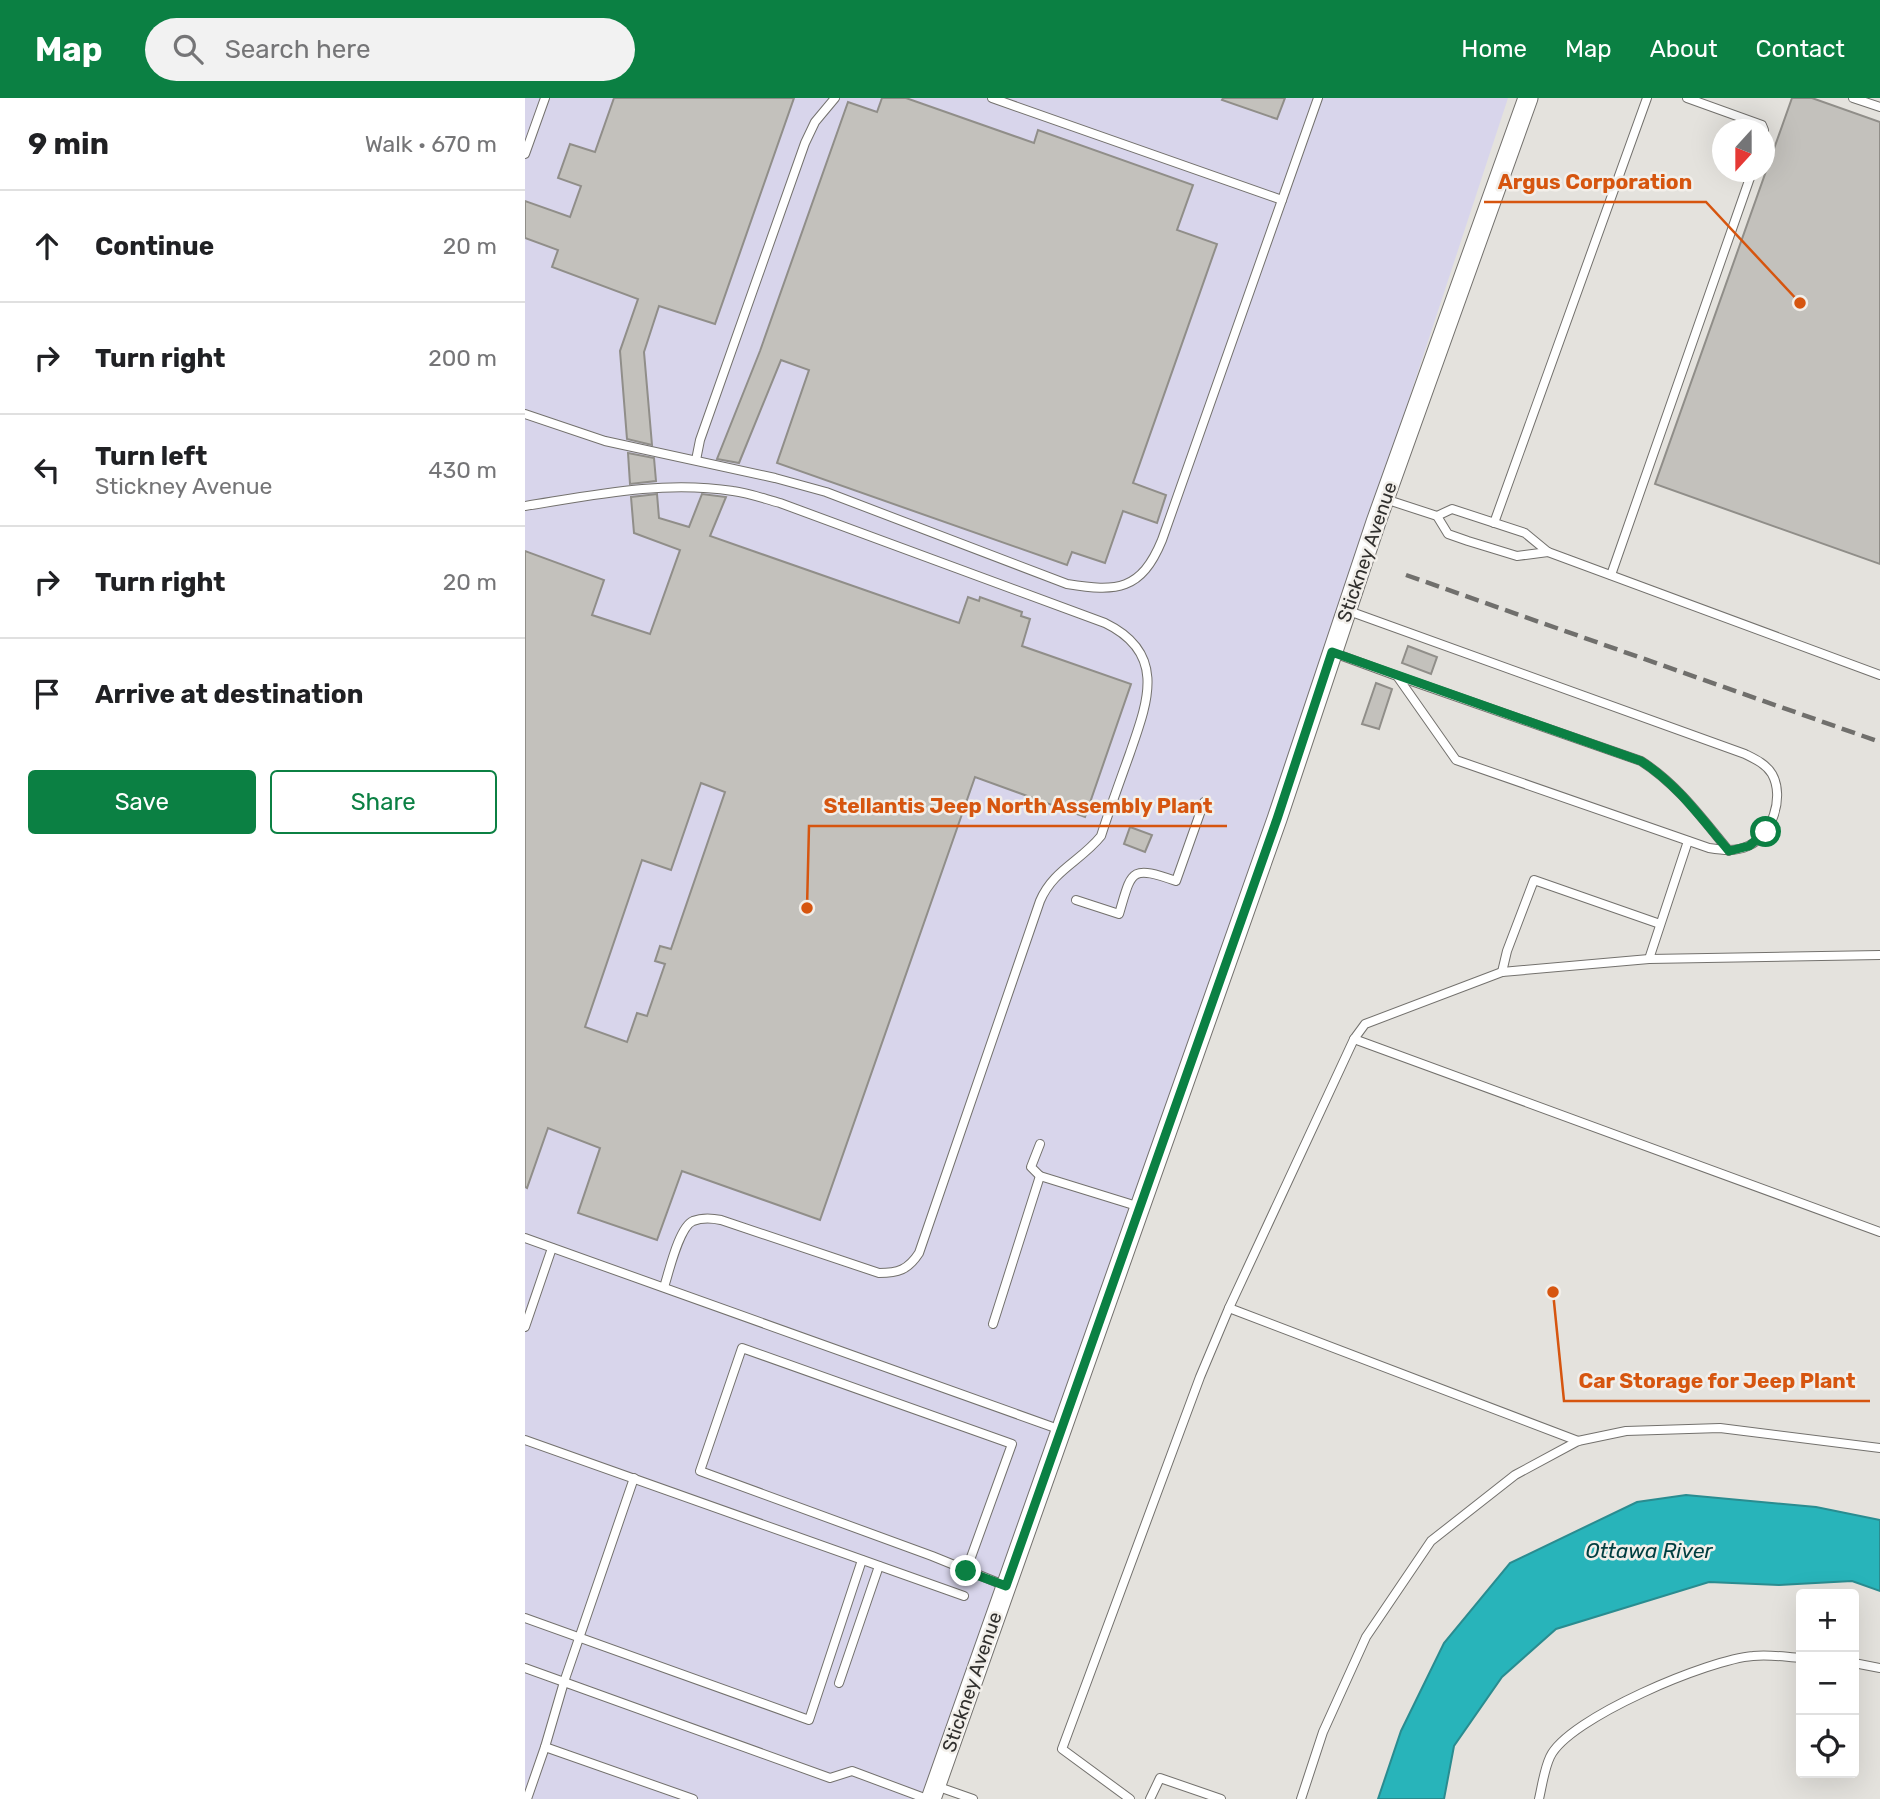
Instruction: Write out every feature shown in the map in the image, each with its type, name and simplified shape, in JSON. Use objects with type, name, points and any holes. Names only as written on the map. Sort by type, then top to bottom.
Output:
[{"type":"street","name":"Stickney Avenue","points":[[931,1795],[1283,800],[1522,99]]},
{"type":"lane","points":[[525,154],[545,98]]},
{"type":"lane","points":[[696,460],[700,440],[805,143],[815,122],[835,98]]},
{"type":"lane","points":[[992,98],[1282,200]]},
{"type":"lane","points":[[525,414],[605,441],[775,478],[826,492],[1067,584],[1094,588],[1122,587],[1140,576],[1153,563],[1318,98]]},
{"type":"lane","points":[[1494,523],[1647,98]]},
{"type":"lane","points":[[1687,98],[1745,119]]},
{"type":"lane","points":[[1853,98],[1880,107]]},
{"type":"lane","points":[[1611,575],[1749,182]]},
{"type":"lane","points":[[525,506],[611,491],[668,487],[736,491],[769,500],[1105,623],[1123,632],[1135,643],[1145,660],[1149,678],[1148,698],[1142,720],[1101,836],[1051,879],[1040,901],[919,1253],[911,1266],[895,1273],[879,1273],[721,1220],[707,1218],[691,1222],[683,1231],[664,1287]]},
{"type":"lane","points":[[1384,499],[1437,516],[1448,534],[1468,541],[1517,556],[1548,552]]},
{"type":"lane","points":[[1437,516],[1452,509],[1525,533],[1548,552],[1880,675]]},
{"type":"lane","points":[[1346,610],[1709,740],[1760,762],[1771,773],[1776,786],[1774,814],[1766,832],[1749,846],[1729,851],[1688,841],[1457,760],[1397,676]]},
{"type":"lane","points":[[1332,652],[1641,761],[1680,791],[1729,851]]},
{"type":"lane","points":[[1076,900],[1119,914],[1133,875],[1147,871],[1176,881],[1204,802]]},
{"type":"lane","points":[[1649,958],[1688,841]]},
{"type":"lane","points":[[1502,972],[1507,951],[1534,880],[1660,924]]},
{"type":"lane","points":[[1130,1799],[1062,1749],[1229,1308],[1354,1039],[1365,1024],[1502,972],[1649,958],[1880,955]]},
{"type":"lane","points":[[1354,1039],[1880,1232]]},
{"type":"lane","points":[[1040,1143],[1031,1167],[1040,1176],[1140,1207]]},
{"type":"lane","points":[[993,1324],[1040,1176]]},
{"type":"lane","points":[[525,1238],[1061,1430]]},
{"type":"lane","points":[[525,1327],[552,1248]]},
{"type":"lane","points":[[1229,1308],[1579,1441]]},
{"type":"lane","points":[[966,1571],[1012,1444],[741,1348],[700,1471],[932,1556],[966,1571],[1006,1586]]},
{"type":"lane","points":[[1301,1799],[1323,1732],[1366,1637],[1431,1541],[1514,1475],[1579,1441],[1626,1431],[1720,1428],[1880,1448]]},
{"type":"lane","points":[[525,1440],[964,1596]]},
{"type":"lane","points":[[527,1799],[634,1478]]},
{"type":"lane","points":[[525,1618],[809,1720],[862,1560]]},
{"type":"lane","points":[[839,1683],[879,1566]]},
{"type":"lane","points":[[1539,1799],[1550,1756],[1573,1733],[1618,1705],[1689,1672],[1752,1656],[1796,1658]]},
{"type":"lane","points":[[1859,1663],[1880,1668]]},
{"type":"lane","points":[[525,1668],[829,1779],[852,1771],[931,1795],[973,1799]]},
{"type":"lane","points":[[545,1747],[693,1799]]},
{"type":"lane","points":[[1150,1799],[1160,1778],[1221,1799]]},
{"type":"shaded area","points":[[525,98],[1508,98],[1194,1053],[934,1799],[525,1799]]},
{"type":"water","name":"Ottawa River","points":[[1686,1495],[1816,1507],[1880,1520],[1880,1591],[1852,1581],[1779,1585],[1709,1582],[1556,1629],[1502,1677],[1454,1746],[1444,1799],[1378,1799],[1401,1731],[1444,1643],[1510,1563],[1637,1502]]},
{"type":"building","points":[[614,98],[794,98],[715,324],[659,306],[644,352],[652,445],[627,439],[620,351],[638,299],[552,267],[558,250],[525,238],[525,201],[570,217],[581,186],[558,178],[570,144],[595,152]]},
{"type":"building","points":[[882,98],[906,98],[1034,143],[1038,130],[1193,185],[1177,230],[1217,244],[1133,483],[1166,495],[1157,523],[1123,511],[1105,563],[1072,552],[1067,565],[777,463],[809,370],[781,360],[739,463],[717,459],[760,351],[848,102],[877,112]]},
{"type":"building","points":[[1285,98],[1277,119],[1222,100]]},
{"type":"building","points":[[1792,98],[1812,98],[1880,122],[1880,564],[1655,484],[1762,182],[1775,182],[1775,146]]},
{"type":"building","points":[[628,453],[654,458],[656,481],[630,484]]},
{"type":"building","points":[[657,494],[659,518],[689,527],[702,494],[726,497],[710,536],[959,623],[968,597],[979,601],[980,597],[1022,612],[1021,616],[1030,619],[1022,646],[1131,684],[1085,817],[975,777],[820,1220],[682,1171],[657,1240],[578,1213],[600,1148],[548,1128],[527,1188],[525,1187],[525,551],[604,580],[592,615],[650,634],[680,550],[634,533],[631,497]],"holes":[[[701,783],[725,792],[671,949],[660,946],[655,961],[665,964],[647,1016],[637,1013],[627,1042],[585,1027],[642,860],[671,870]]]},
{"type":"building","points":[[1408,646],[1437,657],[1431,674],[1402,663]]},
{"type":"building","points":[[1376,683],[1392,689],[1379,729],[1362,724]]},
{"type":"building","points":[[1130,827],[1152,835],[1145,852],[1124,844]]},
{"type":"railway","points":[[1406,575],[1880,742]]},
{"type":"place","name":"Argus Corporation","points":[[1800,303]]},
{"type":"place","name":"Stellantis Jeep North Assembly Plant","points":[[807,908]]},
{"type":"place","name":"Car Storage for Jeep Plant","points":[[1553,1292]]},
{"type":"route","points":[[966,1571],[1006,1586],[1277,819],[1332,652],[1641,761],[1680,791],[1729,851],[1749,846],[1766,832]]}]
